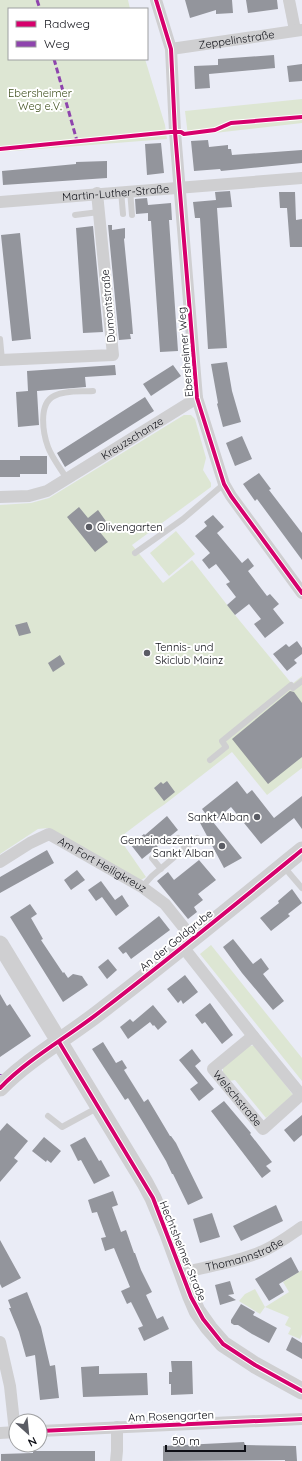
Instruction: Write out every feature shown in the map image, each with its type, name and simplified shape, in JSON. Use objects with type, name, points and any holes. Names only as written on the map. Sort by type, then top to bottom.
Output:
[{"type":"street","name":"Ebersheimer Weg","points":[[156,0],[171,49],[175,132],[197,398],[224,484],[231,496],[302,593]]},
{"type":"street","points":[[289,0],[298,30]]},
{"type":"street","name":"Zeppelinstraße","points":[[171,49],[298,30]]},
{"type":"street","name":"Martin-Luther-Straße","points":[[0,202],[180,186],[302,178]]},
{"type":"street","name":"Dumontstraße","points":[[1,360],[113,355],[97,193]]},
{"type":"street","name":"Kreuzschanze","points":[[0,497],[40,494],[67,479],[197,398]]},
{"type":"street","name":"Am Fort Heiligkreuz","points":[[0,862],[30,843],[49,834],[142,887],[165,904],[188,943]]},
{"type":"street","name":"An der Goldgrube","points":[[3,1081],[98,1014],[302,850]]},
{"type":"street","name":"Welschstraße","points":[[188,943],[253,1036],[302,1095],[263,1128],[213,1069],[253,1036]]},
{"type":"street","name":"Hechtsheimer Straße","points":[[0,944],[153,1198],[197,1311],[223,1344],[255,1365],[302,1391]]},
{"type":"street","name":"Thomannstraße","points":[[182,1273],[262,1252],[288,1238],[302,1227]]},
{"type":"street","points":[[0,1342],[13,1413]]},
{"type":"street","name":"Am Rosengarten","points":[[48,1431],[302,1419]]},
{"type":"street","points":[[116,1461],[117,1427]]},
{"type":"lane","points":[[123,214],[126,191]]},
{"type":"lane","points":[[126,191],[132,215]]},
{"type":"lane","points":[[76,215],[99,212]]},
{"type":"lane","points":[[0,339],[1,360]]},
{"type":"lane","points":[[67,479],[48,448],[43,425],[45,406],[49,399],[59,394],[93,391]]},
{"type":"lane","points":[[135,553],[183,519],[224,484]]},
{"type":"lane","points":[[210,760],[226,747],[222,742],[291,685],[293,688],[302,681]]},
{"type":"lane","points":[[178,838],[186,848]]},
{"type":"lane","points":[[142,887],[197,838]]},
{"type":"lane","points":[[152,858],[161,869]]},
{"type":"lane","points":[[283,866],[302,888]]},
{"type":"lane","points":[[48,1116],[62,1127],[99,1107]]},
{"type":"green space","name":"Ebersheimer Weg e.V.","points":[[0,0],[128,0],[130,8],[8,8],[8,60],[145,60],[165,125],[167,139],[0,152]]},
{"type":"green space","points":[[302,99],[302,123],[188,136],[185,111]]},
{"type":"green space","name":"Tennis- und Skiclub Mainz","points":[[184,415],[191,415],[195,419],[206,458],[203,470],[211,483],[211,487],[132,545],[163,583],[192,560],[292,684],[302,676],[302,768],[267,795],[232,752],[119,838],[146,877],[138,882],[48,828],[38,829],[0,854],[0,505],[31,503],[49,498]]},
{"type":"green space","points":[[176,531],[195,554],[169,576],[150,553]]},
{"type":"green space","points":[[211,945],[302,1058],[302,1081],[200,954]]},
{"type":"green space","points":[[255,1045],[293,1095],[266,1118],[235,1080],[228,1081],[223,1072],[223,1068],[244,1047]]},
{"type":"green space","points":[[302,1270],[302,1334],[300,1339],[288,1334],[291,1328],[285,1325],[289,1317],[265,1307],[289,1292],[283,1282]]},
{"type":"green space","points":[[255,1289],[265,1307],[260,1314],[239,1301],[245,1294]]},
{"type":"building","points":[[185,0],[232,0],[233,13],[216,14],[216,10],[190,18]]},
{"type":"building","points":[[246,0],[277,0],[278,9],[248,13]]},
{"type":"building","points":[[274,55],[275,68],[209,74],[210,88],[195,89],[194,66],[218,65],[218,59]]},
{"type":"building","points":[[302,64],[302,81],[289,82],[287,66]]},
{"type":"building","points":[[208,140],[209,147],[228,145],[228,149],[231,149],[232,155],[302,150],[302,163],[221,171],[220,169],[194,171],[191,141]]},
{"type":"building","points":[[161,143],[164,173],[147,175],[145,144]]},
{"type":"building","points":[[107,161],[107,178],[3,185],[2,171],[76,164],[76,162]]},
{"type":"building","points":[[230,191],[232,207],[217,208],[227,348],[208,349],[200,218],[195,218],[193,202],[216,200],[215,192]]},
{"type":"building","points":[[279,192],[295,192],[296,220],[302,219],[302,247],[290,247],[287,208],[280,208]]},
{"type":"building","points":[[147,198],[148,205],[171,203],[172,220],[169,220],[178,351],[160,352],[151,221],[148,221],[148,213],[136,214],[135,199]]},
{"type":"building","points":[[108,225],[112,225],[112,230],[125,228],[124,239],[133,334],[130,334],[131,339],[119,340]]},
{"type":"building","points":[[93,226],[103,332],[83,333],[76,228]]},
{"type":"building","points":[[20,233],[31,339],[12,341],[1,235]]},
{"type":"building","points":[[227,362],[232,391],[241,422],[223,427],[217,404],[211,364]]},
{"type":"building","points":[[115,365],[116,375],[85,377],[86,387],[37,391],[39,425],[18,427],[16,392],[28,391],[27,371]]},
{"type":"building","points":[[173,365],[181,376],[151,396],[143,384]]},
{"type":"building","points":[[145,397],[154,411],[65,467],[57,453]]},
{"type":"building","points":[[242,436],[252,459],[235,466],[226,443]]},
{"type":"building","points":[[20,456],[47,456],[47,474],[20,474],[20,477],[0,477],[0,460],[20,460]]},
{"type":"building","points":[[259,473],[271,489],[269,490],[302,533],[302,560],[257,499],[255,501],[243,484]]},
{"type":"building","name":"Olivengarten","points":[[79,507],[88,518],[98,510],[108,524],[99,531],[108,542],[95,552],[67,517]]},
{"type":"building","points":[[213,515],[224,527],[217,533],[242,563],[248,558],[254,566],[248,571],[267,596],[270,594],[279,604],[273,609],[284,623],[265,638],[254,624],[261,619],[249,604],[235,615],[227,605],[236,597],[226,584],[230,582],[216,564],[209,569],[202,560],[210,553],[195,536],[207,526],[204,522]]},
{"type":"building","points":[[27,622],[31,633],[19,636],[15,625]]},
{"type":"building","points":[[297,641],[302,648],[302,654],[294,660],[297,663],[287,671],[273,654],[286,644],[289,647]]},
{"type":"building","points":[[60,655],[65,664],[53,672],[48,663]]},
{"type":"building","points":[[290,691],[294,692],[302,703],[302,757],[268,784],[232,739]]},
{"type":"building","points":[[167,781],[175,792],[164,801],[154,788],[161,782],[163,784]]},
{"type":"building","points":[[237,781],[247,794],[252,790],[274,818],[302,796],[302,829],[294,818],[261,844],[231,807],[213,822],[242,858],[224,868],[198,819],[205,813],[202,809]]},
{"type":"building","points":[[167,816],[178,830],[142,859],[131,845]]},
{"type":"building","points":[[47,850],[54,863],[0,893],[0,877]]},
{"type":"building","points":[[199,860],[216,880],[198,894],[203,900],[194,907],[197,912],[188,919],[157,881],[168,872],[174,880]]},
{"type":"building","points":[[77,870],[85,880],[71,890],[64,880]]},
{"type":"building","points":[[101,881],[115,900],[122,895],[129,906],[116,916],[102,897],[96,901],[88,890]]},
{"type":"building","points":[[292,889],[302,903],[288,914],[290,916],[271,931],[260,918],[279,903],[278,901]]},
{"type":"building","points":[[30,904],[37,914],[31,918],[43,939],[41,940],[63,973],[64,972],[68,978],[73,974],[82,976],[88,985],[63,1002],[10,917]]},
{"type":"building","points":[[159,916],[170,930],[131,959],[126,952],[123,954],[118,948]]},
{"type":"building","points":[[233,939],[253,964],[261,958],[269,969],[263,974],[284,1001],[273,1010],[242,973],[223,947]]},
{"type":"building","points":[[108,959],[117,970],[107,979],[98,967]]},
{"type":"building","points":[[185,975],[198,992],[183,1004],[181,1000],[178,1003],[167,989]]},
{"type":"building","points":[[0,994],[7,1006],[10,1004],[31,1036],[0,1057]]},
{"type":"building","points":[[210,1003],[233,1035],[222,1044],[205,1022],[202,1024],[195,1015]]},
{"type":"building","points":[[153,1005],[167,1022],[158,1030],[150,1022],[128,1039],[120,1027],[130,1019],[133,1022]]},
{"type":"building","points":[[103,1042],[116,1063],[122,1060],[127,1068],[124,1070],[144,1102],[148,1099],[170,1136],[176,1143],[203,1198],[188,1205],[166,1161],[128,1098],[125,1100],[92,1049]]},
{"type":"building","points":[[192,1049],[201,1061],[195,1066],[214,1089],[199,1101],[190,1089],[198,1083],[179,1060]]},
{"type":"building","points":[[224,1101],[251,1133],[250,1134],[272,1162],[266,1166],[271,1171],[262,1178],[211,1111]]},
{"type":"building","points":[[302,1115],[302,1135],[294,1142],[284,1130]]},
{"type":"building","points":[[7,1123],[28,1141],[14,1158],[18,1161],[0,1182],[0,1131]]},
{"type":"building","points":[[44,1137],[61,1151],[51,1163],[47,1160],[46,1162],[32,1151]]},
{"type":"building","points":[[85,1137],[110,1176],[94,1184],[81,1160],[78,1161],[70,1145]]},
{"type":"building","points":[[113,1191],[118,1205],[112,1207],[121,1232],[126,1230],[141,1270],[152,1292],[146,1295],[157,1319],[163,1316],[169,1329],[144,1341],[138,1328],[143,1326],[131,1302],[127,1304],[121,1291],[130,1287],[114,1248],[105,1251],[101,1238],[106,1237],[97,1212],[92,1213],[88,1200]]},
{"type":"building","points":[[276,1205],[283,1221],[241,1241],[233,1226]]},
{"type":"building","points":[[212,1213],[220,1237],[200,1243],[193,1219]]},
{"type":"building","points":[[0,1240],[21,1278],[2,1288],[0,1284]]},
{"type":"building","points":[[291,1257],[299,1272],[279,1284],[284,1292],[269,1301],[255,1279]]},
{"type":"building","points":[[230,1281],[234,1294],[228,1295],[236,1300],[220,1305],[215,1285]]},
{"type":"building","points":[[27,1292],[41,1327],[50,1366],[55,1365],[59,1398],[40,1400],[35,1355],[26,1357],[19,1332],[9,1308],[11,1308],[8,1300]]},
{"type":"building","points":[[241,1304],[255,1312],[253,1315],[277,1328],[269,1343],[238,1325],[231,1323],[231,1320]]},
{"type":"building","points":[[292,1337],[302,1343],[302,1359],[286,1350]]},
{"type":"building","points":[[171,1361],[192,1361],[193,1394],[171,1395],[169,1372],[172,1372]]},
{"type":"building","points":[[99,1366],[99,1374],[147,1373],[148,1395],[83,1397],[81,1367]]},
{"type":"building","points":[[244,1442],[245,1445],[296,1446],[297,1461],[163,1461],[163,1446]]},
{"type":"building","points":[[48,1451],[95,1451],[95,1461],[1,1461],[1,1454],[48,1453]]},
{"type":"marked path","points":[[37,0],[40,8]]},
{"type":"marked path","points":[[54,60],[77,141]]},
{"type":"cycle path","points":[[156,0],[171,49],[175,132],[197,398],[224,484],[231,496],[302,593]]},
{"type":"cycle path","points":[[0,149],[171,132],[181,132],[184,134],[215,130],[231,123],[302,117]]},
{"type":"cycle path","points":[[0,1088],[23,1067],[88,1021],[152,972],[302,850]]},
{"type":"cycle path","points":[[59,1042],[153,1198],[191,1297],[203,1319],[223,1344],[255,1365],[302,1391]]},
{"type":"cycle path","points":[[48,1431],[302,1419]]},
{"type":"place","name":"Olivengarten","points":[[89,527]]},
{"type":"place","name":"Tennis- und Skiclub Mainz","points":[[147,653]]},
{"type":"place","name":"Sankt Alban","points":[[257,817]]},
{"type":"place","name":"Gemeindezentrum Sankt Alban","points":[[222,846]]}]
